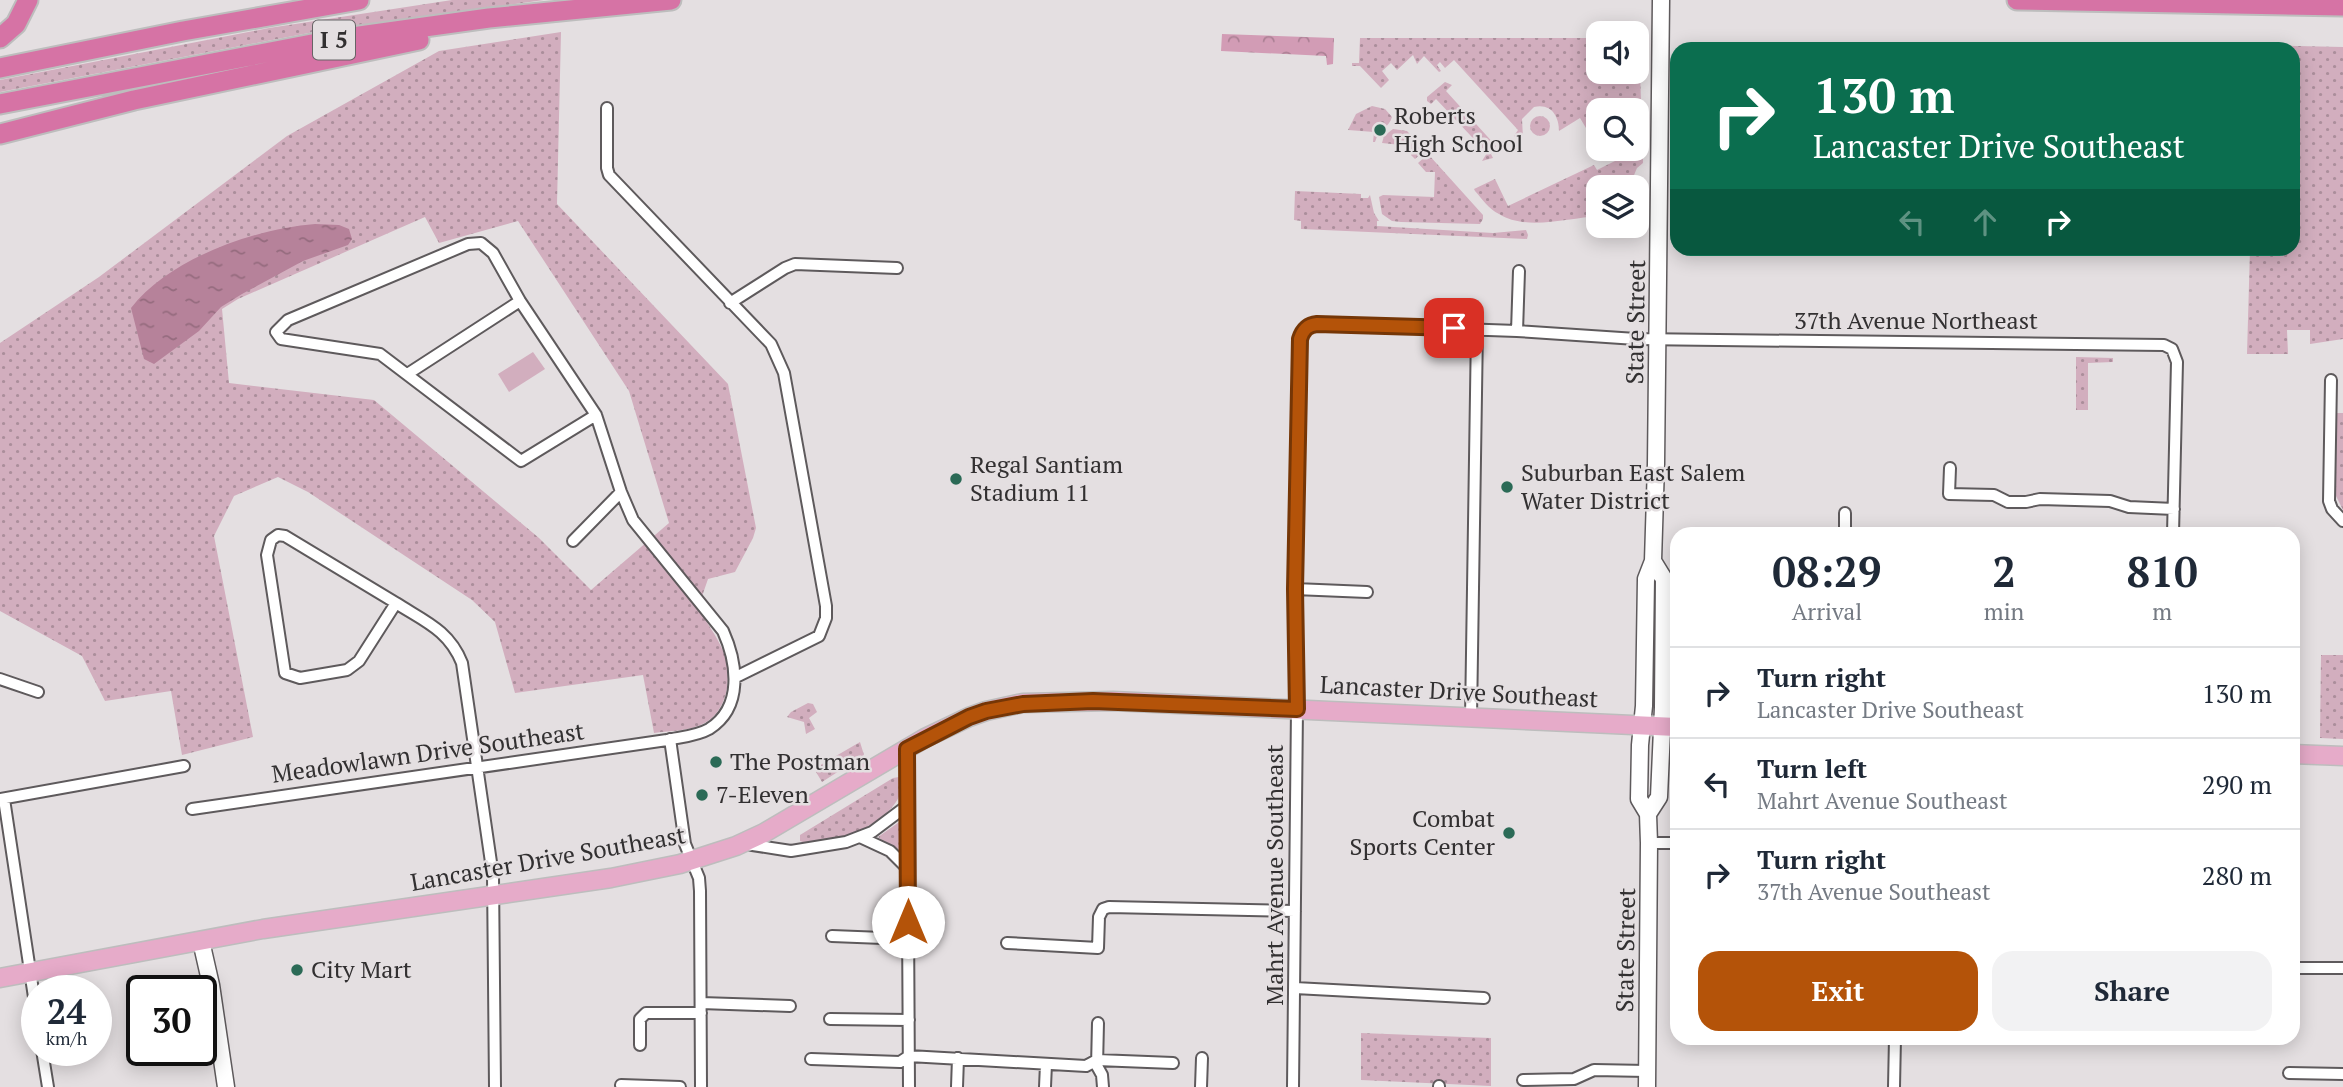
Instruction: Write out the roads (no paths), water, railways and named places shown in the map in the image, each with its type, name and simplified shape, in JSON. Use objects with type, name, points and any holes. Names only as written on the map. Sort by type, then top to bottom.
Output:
[{"type":"highway","points":[[0,38],[16,24],[28,0]]},
{"type":"highway","name":"I 5","points":[[0,68],[183,31],[359,0]]},
{"type":"highway","name":"I 5","points":[[0,104],[325,41],[489,18],[671,0]]},
{"type":"highway","points":[[2017,0],[2343,6]]},
{"type":"highway","name":"I 5","points":[[0,134],[134,100],[301,63],[491,28],[539,15]]},
{"type":"main road","name":"State Street","points":[[1647,1079],[1649,843],[1648,814],[1639,799],[1646,579],[1653,561],[1661,0]]},
{"type":"main road","name":"State Street","points":[[1648,814],[1659,797],[1669,727],[1664,579],[1653,561]]},
{"type":"main road","name":"Lancaster Drive Southeast","points":[[0,978],[344,916],[611,878],[691,861],[743,843],[796,817],[907,749],[969,717],[1023,704],[1103,701],[1669,727]]},
{"type":"main road","points":[[2300,754],[2343,756]]},
{"type":"main road","points":[[201,941],[211,985],[226,1087]]},
{"type":"street","points":[[596,415],[521,461],[380,354],[281,339],[276,332],[288,320],[475,243],[481,243],[493,253],[520,301],[596,415],[621,492],[634,520],[723,631],[729,644],[736,677],[819,636],[826,618],[784,373],[771,344],[609,175],[607,108]]},
{"type":"street","points":[[730,303],[795,264],[897,268]]},
{"type":"street","points":[[1517,331],[1519,271]]},
{"type":"street","points":[[408,373],[520,301]]},
{"type":"street","name":"37th Avenue Northeast","points":[[1305,328],[1317,324],[1658,339],[2159,344],[2172,349],[2177,362],[2174,509]]},
{"type":"street","name":"Mahrt Avenue Southeast","points":[[1293,1087],[1297,709],[1295,589],[1300,339],[1305,328]]},
{"type":"street","points":[[1471,718],[1477,329]]},
{"type":"street","points":[[2331,380],[2329,493],[2332,509],[2343,521]]},
{"type":"street","points":[[1950,468],[1950,494],[1994,495],[2008,502],[2040,499],[2110,500],[2129,507],[2174,509],[2173,527]]},
{"type":"street","points":[[573,541],[621,492]]},
{"type":"street","points":[[1845,513],[1845,527]]},
{"type":"street","points":[[396,603],[356,665],[347,670],[300,678],[285,673],[267,555],[271,540],[278,535],[285,536],[396,603],[443,633],[457,651],[462,663],[494,894],[495,1087]]},
{"type":"street","points":[[1295,589],[1367,592]]},
{"type":"street","name":"Meadowlawn Drive Southeast","points":[[192,808],[699,733],[717,722],[732,699],[736,677]]},
{"type":"street","points":[[0,679],[38,692]]},
{"type":"street","points":[[670,739],[685,844],[699,878],[701,891],[701,1087]]},
{"type":"street","points":[[907,749],[909,1087]]},
{"type":"street","points":[[30,975],[2,799],[184,766]]},
{"type":"street","points":[[743,843],[791,850],[841,843],[873,832],[908,805]]},
{"type":"street","points":[[862,838],[890,850],[908,869]]},
{"type":"street","points":[[1649,843],[1670,843]]},
{"type":"street","points":[[1007,943],[1098,948],[1099,917],[1103,909],[1109,907],[1295,911]]},
{"type":"street","points":[[831,936],[908,939]]},
{"type":"street","points":[[2300,968],[2343,968]]},
{"type":"street","points":[[1295,988],[1484,998]]},
{"type":"street","points":[[640,1045],[640,1019],[646,1013],[701,1008],[790,1006]]},
{"type":"street","points":[[830,1019],[909,1020]]},
{"type":"street","points":[[1098,1023],[1097,1060],[1103,1076],[1103,1087]]},
{"type":"street","points":[[1894,1087],[1895,1045]]},
{"type":"street","points":[[811,1059],[900,1062],[909,1056],[1086,1066],[1097,1060],[1173,1063]]},
{"type":"street","points":[[957,1087],[958,1058]]},
{"type":"street","points":[[1201,1087],[1202,1058]]},
{"type":"street","points":[[1045,1064],[1045,1087]]},
{"type":"street","points":[[45,1066],[48,1087]]},
{"type":"street","points":[[1523,1080],[1574,1079],[1594,1069],[1647,1079]]},
{"type":"street","points":[[2289,1073],[2343,1074]]},
{"type":"street","points":[[621,1085],[680,1087]]},
{"type":"water","points":[[315,224],[339,225],[349,229],[352,239],[348,245],[303,261],[221,307],[199,331],[154,364],[144,359],[131,308],[168,274],[215,249],[240,240],[266,232]]},
{"type":"place","name":"Roberts High School","points":[[1380,130]]},
{"type":"place","name":"Regal Santiam Stadium 11","points":[[956,479]]},
{"type":"place","name":"Suburban East Salem Water District","points":[[1507,487]]},
{"type":"place","name":"The Postman","points":[[716,762]]},
{"type":"place","name":"7-Eleven","points":[[702,795]]},
{"type":"place","name":"Combat Sports Center","points":[[1509,833]]},
{"type":"place","name":"City Mart","points":[[297,970]]}]
